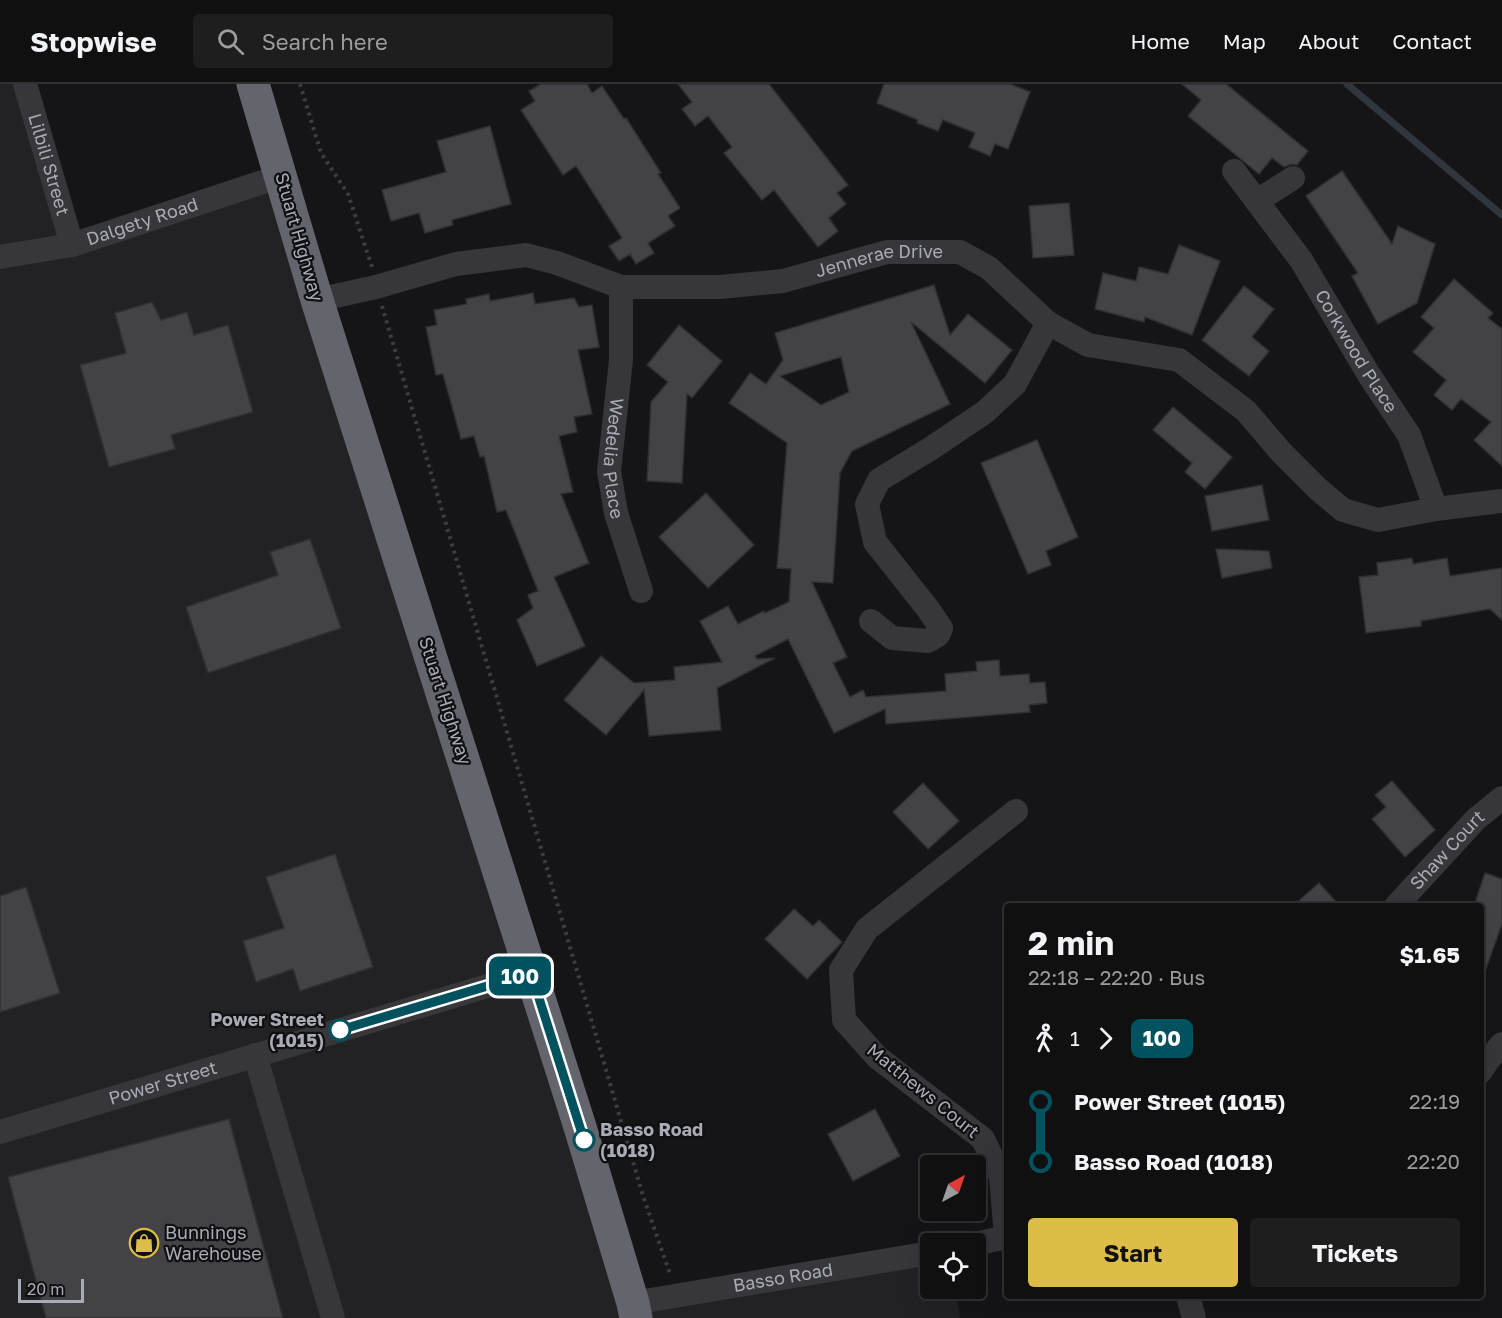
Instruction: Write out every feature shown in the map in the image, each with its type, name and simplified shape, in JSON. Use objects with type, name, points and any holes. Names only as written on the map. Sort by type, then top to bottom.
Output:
[{"type":"highway","name":"Stuart Highway","points":[[256,94],[317,300],[531,973],[635,1310]]},
{"type":"street","name":"Lilbili Street","points":[[25,84],[72,245]]},
{"type":"street","name":"Corkwood Place","points":[[1234,171],[1301,260],[1409,435],[1436,509]]},
{"type":"street","name":"Dalgety Road","points":[[0,257],[72,245],[281,176]]},
{"type":"street","points":[[1257,201],[1293,178]]},
{"type":"street","name":"Jennerae Drive","points":[[317,300],[456,264],[526,255],[557,263],[621,287],[720,287],[783,281],[887,252],[960,252],[989,268],[1048,323],[1088,345],[1179,360],[1246,411],[1281,452],[1343,510],[1378,520],[1436,509],[1502,501]]},
{"type":"street","name":"Wedelia Place","points":[[621,287],[621,360],[609,471],[616,513],[641,591]]},
{"type":"street","points":[[872,621],[892,638],[928,641],[938,635],[941,628],[875,542],[867,504],[879,480],[984,412],[1015,384],[1048,323]]},
{"type":"street","name":"Shaw Court","points":[[1399,903],[1476,819],[1502,798]]},
{"type":"street","name":"Matthews Court","points":[[1004,1217],[1000,1177],[983,1139],[877,1057],[844,1020],[841,970],[867,928],[1016,810]]},
{"type":"street","name":"Power Street","points":[[0,1132],[531,973]]},
{"type":"street","points":[[1484,1066],[1502,1044]]},
{"type":"street","points":[[255,1056],[333,1318]]},
{"type":"street","points":[[986,1242],[1004,1237]]},
{"type":"street","name":"Basso Road","points":[[635,1310],[677,1294],[920,1255]]},
{"type":"street","points":[[1189,1299],[1194,1318]]},
{"type":"path","points":[[300,84],[321,153],[348,194],[640,1185],[677,1294]]},
{"type":"shaded area","points":[[0,84],[25,84],[72,245],[281,176],[633,1302],[920,1255],[920,1299],[957,1299],[960,1318],[0,1318]]},
{"type":"building","points":[[541,84],[587,84],[592,93],[602,86],[624,119],[626,118],[680,208],[668,216],[675,226],[648,243],[654,253],[636,264],[630,254],[619,261],[609,246],[622,238],[576,166],[563,175],[521,110],[535,101],[529,91]]},
{"type":"building","points":[[678,84],[769,84],[848,185],[837,193],[846,204],[829,218],[838,231],[818,247],[774,190],[762,200],[724,153],[732,147],[708,116],[695,126],[682,109],[692,102]]},
{"type":"building","points":[[884,84],[1010,84],[1030,92],[1008,149],[995,144],[990,156],[969,147],[975,133],[943,120],[938,131],[877,103]]},
{"type":"building","points":[[1182,84],[1226,84],[1308,151],[1297,165],[1284,167],[1272,158],[1259,174],[1188,116],[1201,100]]},
{"type":"building","points":[[490,126],[511,204],[452,220],[453,225],[425,233],[419,213],[391,221],[382,190],[446,172],[437,141]]},
{"type":"building","points":[[1342,171],[1392,244],[1398,226],[1435,244],[1417,303],[1378,324],[1352,276],[1358,273],[1306,196]]},
{"type":"building","points":[[1069,203],[1074,255],[1033,258],[1029,206]]},
{"type":"building","points":[[1179,245],[1220,261],[1192,335],[1145,317],[1144,322],[1095,309],[1103,273],[1136,281],[1139,267],[1168,274]]},
{"type":"building","points":[[1454,279],[1493,313],[1488,318],[1502,329],[1502,466],[1474,440],[1491,422],[1461,399],[1452,410],[1434,395],[1446,380],[1413,352],[1434,328],[1421,317]]},
{"type":"building","points":[[934,285],[950,335],[968,314],[1012,350],[985,383],[911,322],[950,404],[852,451],[840,473],[833,583],[812,582],[847,657],[833,663],[850,697],[863,690],[866,697],[946,691],[945,674],[977,671],[976,662],[999,660],[1000,676],[1029,674],[1030,683],[1045,682],[1047,703],[1029,705],[1030,712],[886,724],[885,709],[834,733],[788,639],[755,656],[757,659],[775,658],[717,688],[721,730],[649,736],[644,690],[606,735],[564,700],[601,656],[634,683],[675,680],[674,667],[722,662],[700,621],[728,606],[738,624],[789,602],[791,569],[777,568],[787,443],[729,403],[750,373],[766,384],[783,360],[775,333]],"holes":[[[841,357],[849,392],[821,405],[780,376]]]},
{"type":"building","points":[[1244,286],[1274,309],[1252,337],[1269,351],[1249,376],[1202,340]]},
{"type":"building","points":[[533,293],[535,304],[574,298],[579,307],[592,305],[599,347],[578,350],[592,414],[574,417],[577,432],[559,436],[573,492],[561,494],[589,563],[554,577],[585,646],[537,666],[517,620],[533,608],[528,595],[538,591],[506,510],[497,512],[484,456],[480,457],[474,436],[461,439],[443,374],[436,375],[426,327],[437,325],[434,310],[467,304],[466,299],[489,294],[490,301]]},
{"type":"building","points":[[152,302],[161,320],[187,312],[194,335],[228,325],[253,412],[171,435],[175,449],[109,467],[80,365],[126,353],[115,313]]},
{"type":"building","points":[[679,325],[722,361],[692,398],[687,394],[682,483],[647,481],[651,402],[668,382],[647,365]]},
{"type":"building","points":[[1173,407],[1232,457],[1205,489],[1185,472],[1192,463],[1153,430]]},
{"type":"building","points":[[1037,440],[1078,537],[1046,551],[1051,565],[1028,574],[981,463]]},
{"type":"building","points":[[1262,485],[1269,520],[1212,531],[1205,496]]},
{"type":"building","points":[[706,493],[754,545],[708,588],[659,537]]},
{"type":"building","points":[[310,539],[341,628],[208,673],[186,607],[278,575],[270,552]]},
{"type":"building","points":[[1216,549],[1269,551],[1272,568],[1222,578]]},
{"type":"building","points":[[1412,558],[1413,564],[1447,558],[1450,576],[1502,568],[1502,620],[1490,609],[1421,621],[1421,626],[1366,633],[1359,577],[1378,575],[1377,563]]},
{"type":"building","points":[[1392,781],[1435,830],[1405,857],[1372,819],[1386,807],[1375,795]]},
{"type":"building","points":[[923,783],[959,821],[928,849],[893,812]]},
{"type":"building","points":[[335,854],[373,967],[300,991],[293,969],[256,982],[243,941],[284,928],[266,877]]},
{"type":"building","points":[[1485,873],[1502,879],[1502,924],[1484,974],[1484,903],[1475,903]]},
{"type":"building","points":[[1319,883],[1337,903],[1296,903]]},
{"type":"building","points":[[26,887],[60,993],[0,1012],[0,896]]},
{"type":"building","points":[[794,909],[813,926],[819,920],[842,942],[807,979],[765,939]]},
{"type":"building","points":[[875,1109],[900,1156],[853,1181],[828,1134]]},
{"type":"building","name":"Bunnings Warehouse","points":[[229,1119],[283,1318],[46,1318],[8,1177]]},
{"type":"waterway","points":[[1347,84],[1502,215]]},
{"type":"bus line","name":"100","points":[[340,1030],[531,973],[584,1140]]},
{"type":"place","name":"Power Street (1015)","points":[[340,1030]]},
{"type":"place","name":"Basso Road (1018)","points":[[584,1140]]},
{"type":"place","name":"Bunnings Warehouse","points":[[144,1243]]}]
